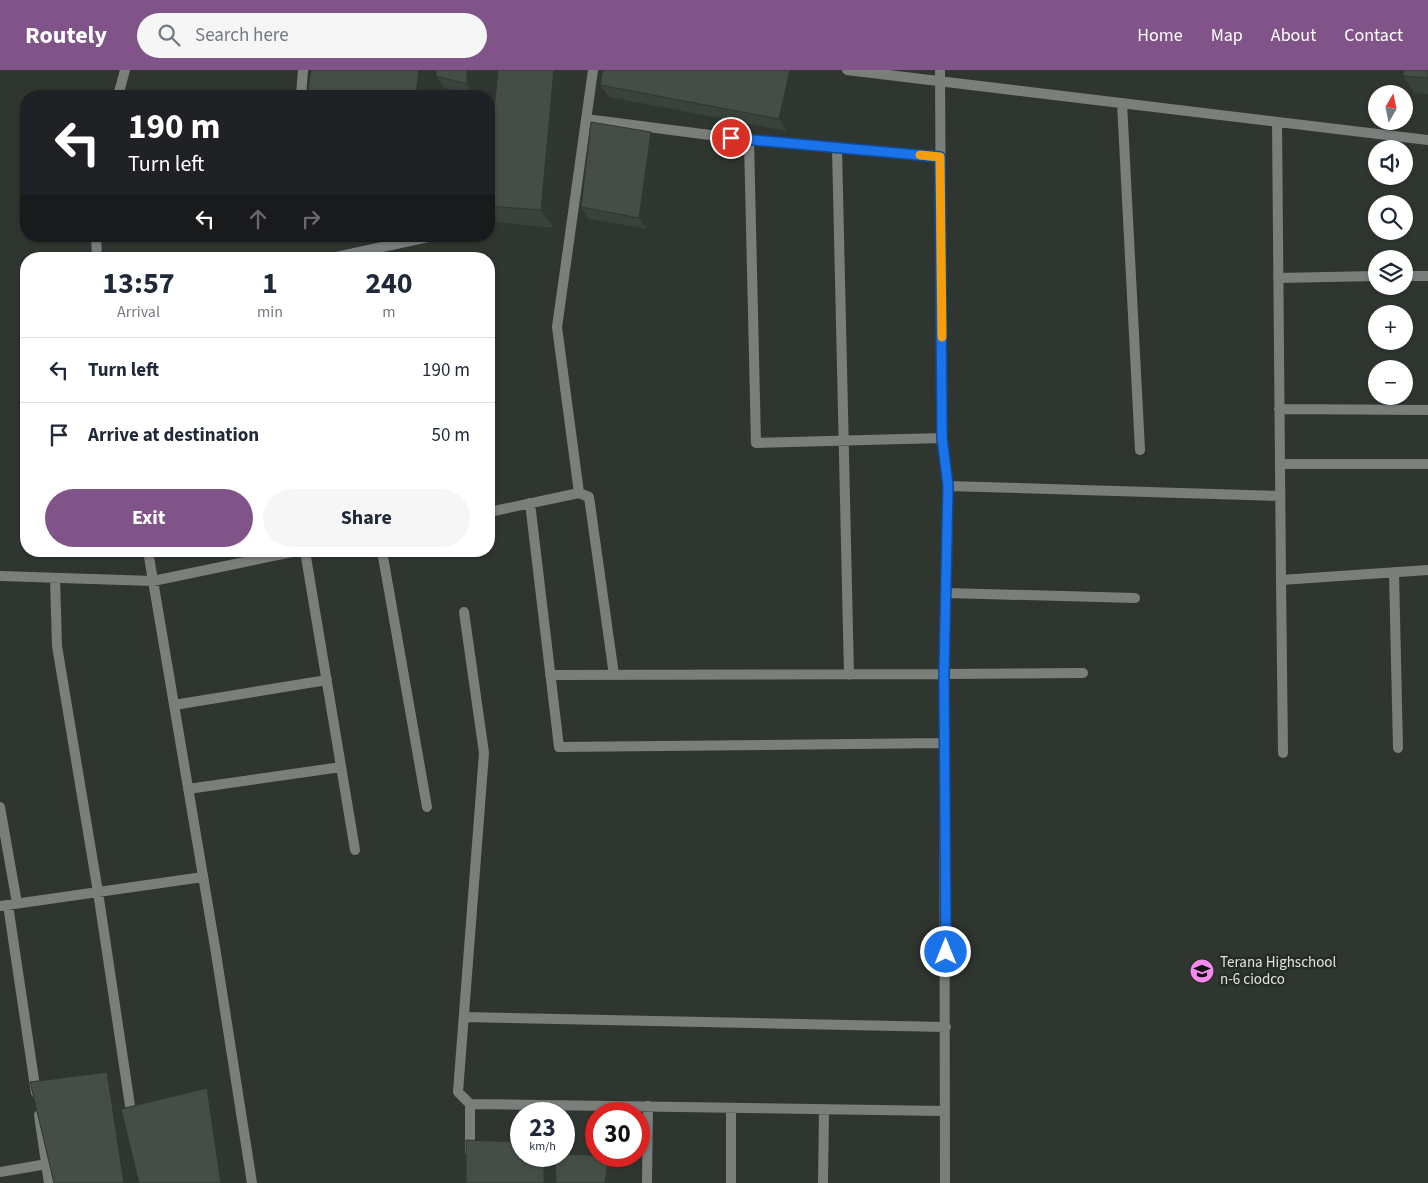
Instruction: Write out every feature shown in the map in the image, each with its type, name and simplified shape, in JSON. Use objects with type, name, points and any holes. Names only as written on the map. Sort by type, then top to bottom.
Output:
[{"type":"street","points":[[120,90],[125,70]]},
{"type":"street","points":[[301,90],[303,70]]},
{"type":"street","points":[[580,493],[557,326],[593,70]]},
{"type":"street","points":[[847,70],[1428,140]]},
{"type":"street","points":[[940,70],[942,438],[948,486],[944,674],[945,1183]]},
{"type":"street","points":[[1122,103],[1140,450]]},
{"type":"street","points":[[586,119],[749,140],[940,157]]},
{"type":"street","points":[[1277,122],[1283,753]]},
{"type":"street","points":[[749,140],[756,443],[942,438]]},
{"type":"street","points":[[837,148],[849,675]]},
{"type":"street","points":[[359,252],[405,242]]},
{"type":"street","points":[[1278,278],[1368,276]]},
{"type":"street","points":[[1413,276],[1428,276]]},
{"type":"street","points":[[1279,409],[1428,410]]},
{"type":"street","points":[[1280,464],[1428,464]]},
{"type":"street","points":[[948,486],[1280,496]]},
{"type":"street","points":[[495,511],[580,493],[589,497],[614,675]]},
{"type":"street","points":[[530,503],[558,746],[944,744]]},
{"type":"street","points":[[149,557],[252,1183]]},
{"type":"street","points":[[0,576],[153,581],[268,557]]},
{"type":"street","points":[[306,557],[355,850]]},
{"type":"street","points":[[383,557],[427,807]]},
{"type":"street","points":[[1281,580],[1428,570]]},
{"type":"street","points":[[1394,572],[1398,748]]},
{"type":"street","points":[[55,578],[57,646],[98,892],[134,1134]]},
{"type":"street","points":[[946,592],[1135,598]]},
{"type":"street","points":[[464,612],[484,753],[458,1092],[470,1104],[510,1106]]},
{"type":"street","points":[[550,675],[1083,673]]},
{"type":"street","points":[[174,705],[327,680]]},
{"type":"street","points":[[188,789],[341,767]]},
{"type":"street","points":[[0,807],[8,905],[49,1183]]},
{"type":"street","points":[[8,905],[203,877]]},
{"type":"street","points":[[464,1017],[946,1028]]},
{"type":"street","points":[[470,1104],[470,1163]]},
{"type":"street","points":[[650,1106],[945,1111]]},
{"type":"street","points":[[731,1108],[731,1183]]},
{"type":"street","points":[[823,1183],[824,1109]]},
{"type":"street","points":[[0,1172],[47,1164]]},
{"type":"street","points":[[648,1167],[648,1183]]},
{"type":"building","points":[[311,70],[419,70],[417,90],[308,90]]},
{"type":"building","points":[[436,70],[467,70],[467,84],[436,76]]},
{"type":"building","points":[[498,70],[554,70],[541,210],[495,206],[495,100]]},
{"type":"building","points":[[603,70],[790,70],[779,119],[600,85]]},
{"type":"building","points":[[1403,70],[1428,70],[1428,78],[1403,76]]},
{"type":"building","points":[[591,122],[651,132],[639,218],[581,207]]},
{"type":"building","points":[[107,1072],[124,1183],[54,1183],[30,1082]]},
{"type":"building","points":[[207,1088],[221,1183],[139,1183],[121,1109]]},
{"type":"building","points":[[466,1140],[510,1142],[510,1167],[544,1167],[544,1183],[466,1183]]},
{"type":"building","points":[[575,1154],[585,1155],[585,1167],[607,1167],[605,1183],[556,1183],[555,1167],[575,1167]]},
{"type":"slow traffic","points":[[920,155],[940,157],[942,337]]},
{"type":"place","name":"Terana Highschool n-6 ciodco","points":[[1202,971]]},
{"type":"route","points":[[731,138],[940,157],[942,438],[948,486],[944,674],[946,952]]}]
